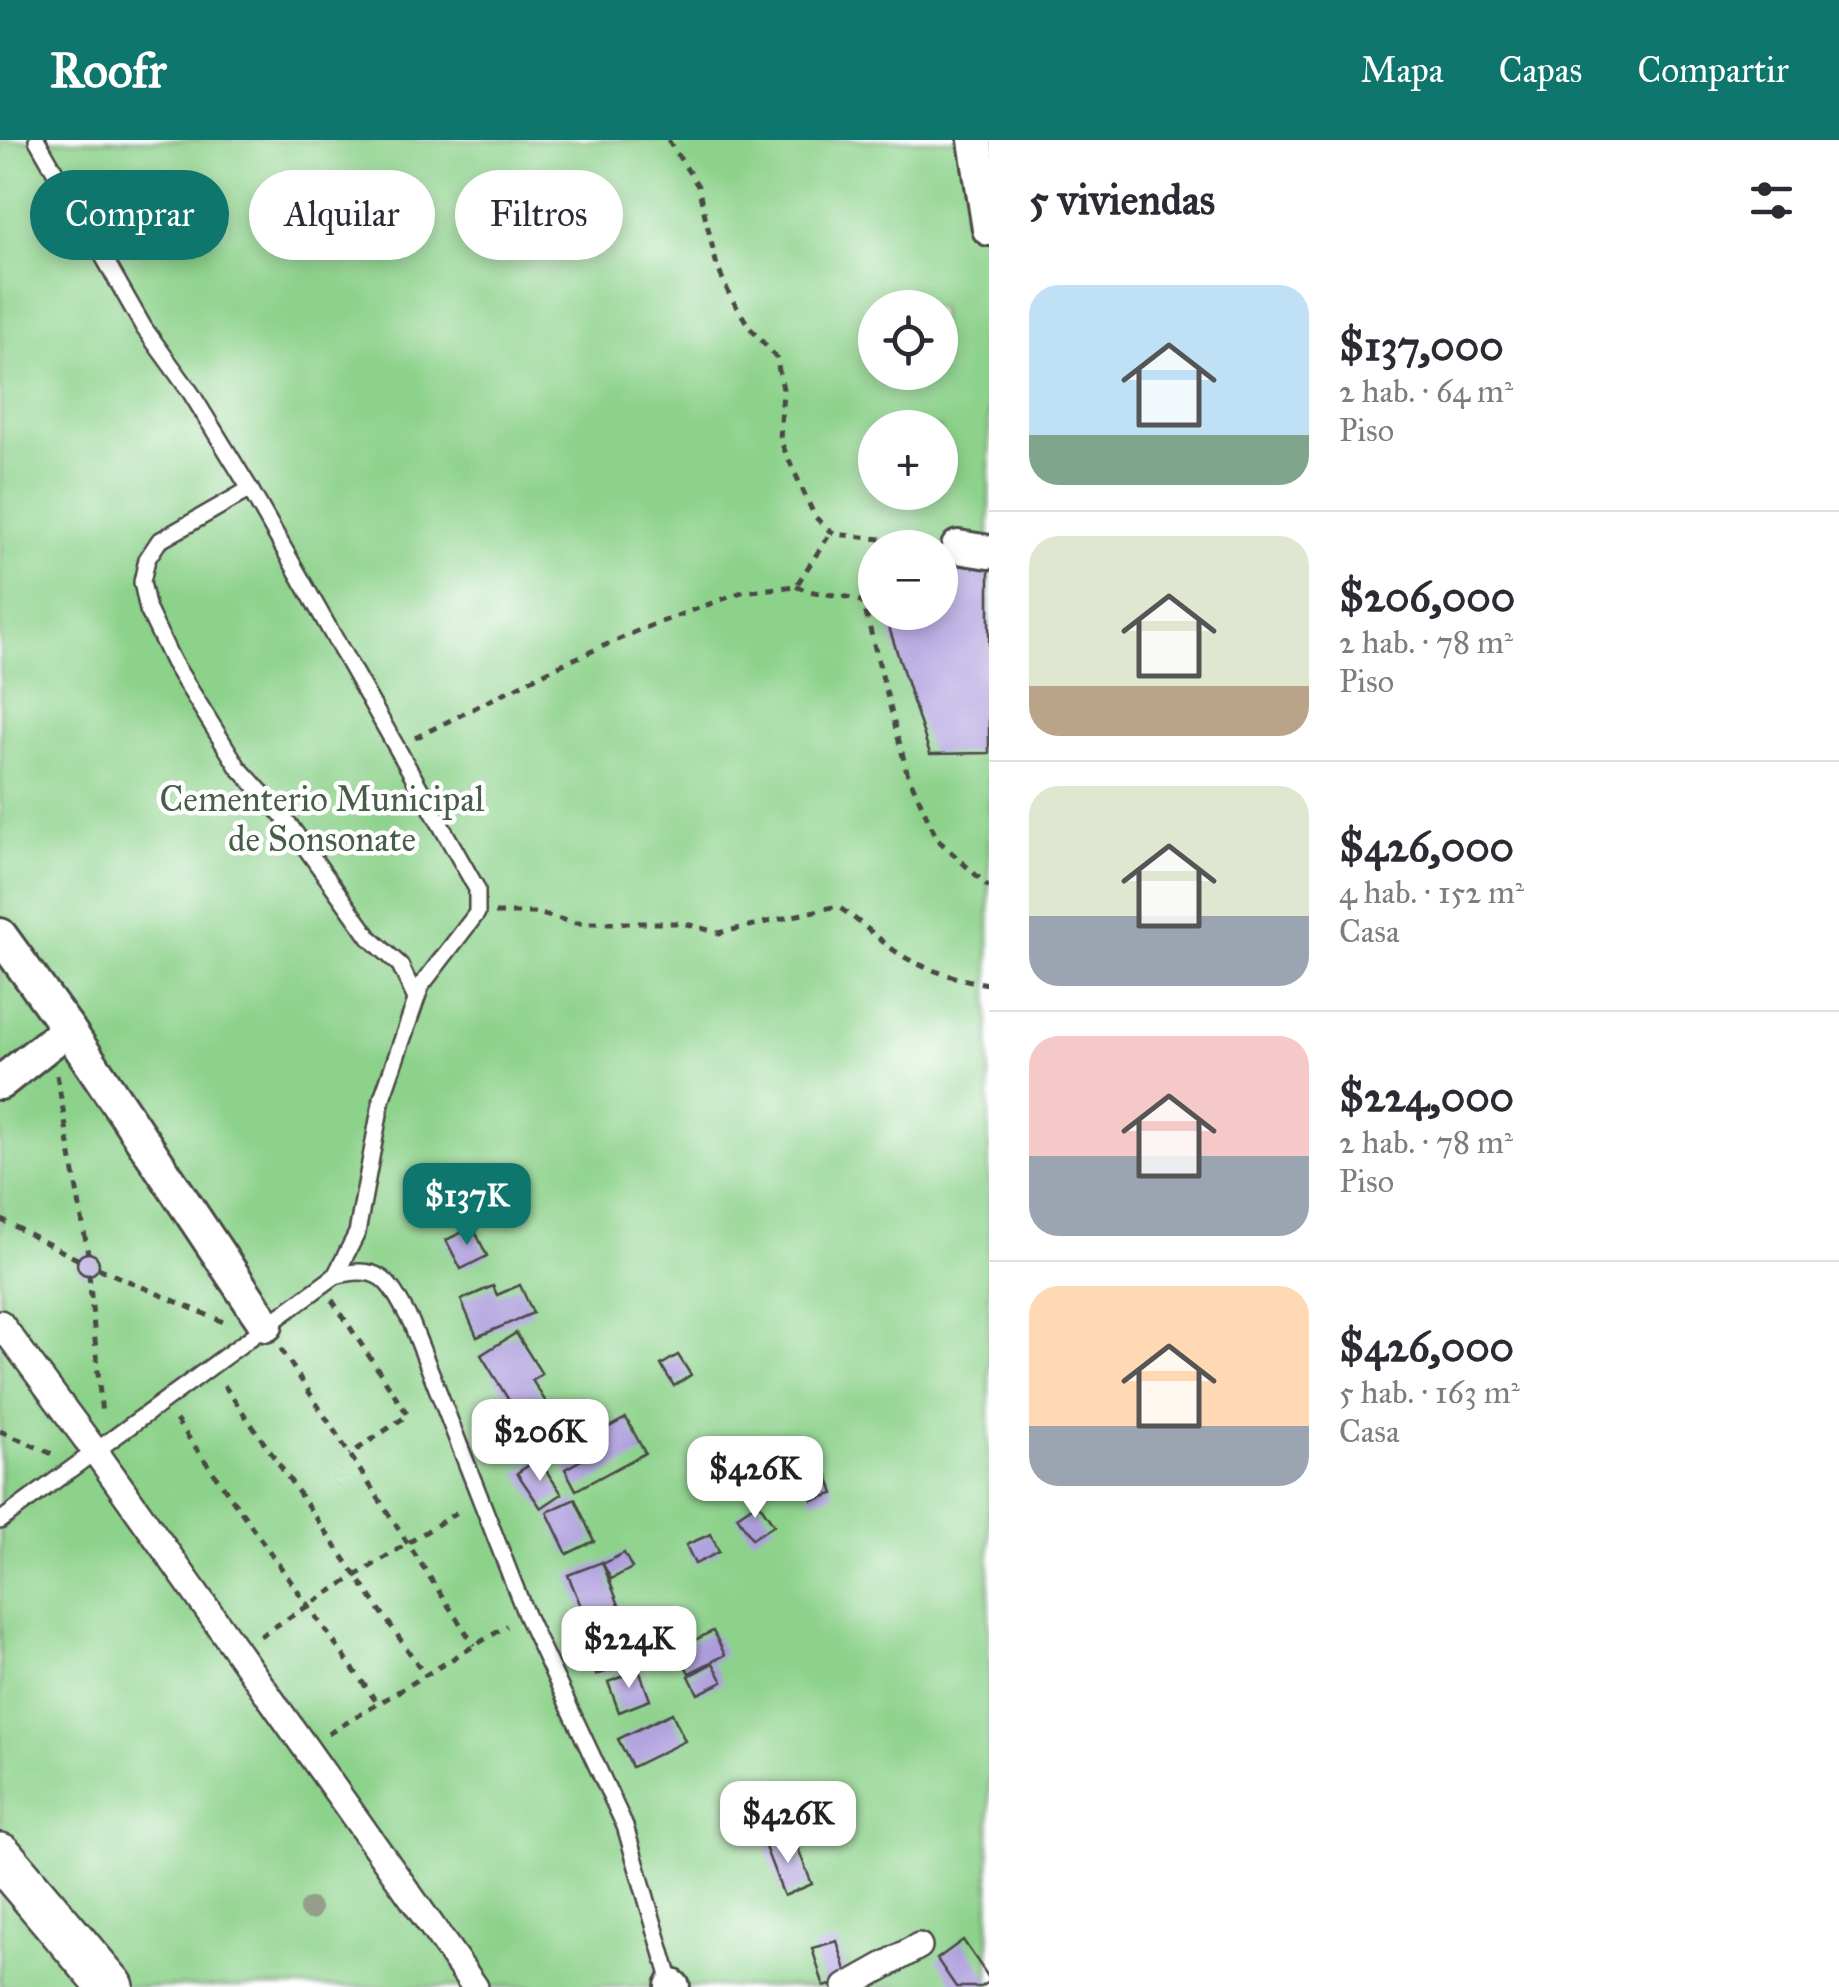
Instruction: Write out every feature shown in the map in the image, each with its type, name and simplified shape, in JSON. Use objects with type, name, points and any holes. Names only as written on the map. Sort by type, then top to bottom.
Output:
[{"type":"main road","points":[[0,1856],[110,1987]]},
{"type":"street","points":[[975,140],[989,229]]},
{"type":"street","points":[[0,935],[60,1036],[260,1330]]},
{"type":"street","points":[[0,1083],[60,1036]]},
{"type":"street","points":[[0,1323],[475,1987]]},
{"type":"street","points":[[846,1987],[919,1946]]},
{"type":"lane","points":[[36,140],[144,328],[191,393],[250,488],[478,888],[477,913],[416,998],[382,1098],[357,1233],[328,1280]]},
{"type":"lane","points":[[250,488],[159,541],[147,558],[142,582],[148,610],[173,662],[238,767],[294,830],[370,938],[400,965],[416,998]]},
{"type":"lane","points":[[0,1521],[328,1280],[357,1270],[374,1273],[390,1284],[411,1322],[526,1614],[626,1826],[673,1986]]},
{"type":"path","points":[[668,140],[698,186],[717,266],[730,296],[750,328],[776,357],[783,389],[780,440],[814,517],[831,532],[974,549]]},
{"type":"path","points":[[796,586],[831,532]]},
{"type":"path","points":[[399,746],[556,667],[642,629],[742,592],[796,586],[812,594],[844,594],[864,602],[908,772],[937,839],[989,887]]},
{"type":"path","points":[[477,913],[536,913],[576,923],[682,924],[719,934],[837,906],[889,947],[920,965],[989,984]]},
{"type":"path","points":[[60,1036],[88,1254]]},
{"type":"path","points":[[0,1219],[79,1260]]},
{"type":"path","points":[[98,1268],[260,1330],[349,1454],[474,1645]]},
{"type":"path","points":[[0,1431],[92,1453],[89,1274]]},
{"type":"path","points":[[328,1280],[408,1415],[349,1454]]},
{"type":"path","points":[[211,1366],[425,1675]]},
{"type":"path","points":[[163,1401],[378,1704]]},
{"type":"path","points":[[236,1650],[482,1498]]},
{"type":"path","points":[[306,1748],[526,1614]]},
{"type":"green space","name":"Cementerio Municipal de Sonsonate","points":[[0,140],[989,140],[989,1987],[0,1987]]},
{"type":"building","points":[[958,565],[989,569],[989,753],[930,754],[890,630],[958,630]]},
{"type":"building","points":[[473,1227],[487,1256],[461,1269],[446,1240]]},
{"type":"building","points":[[88,1253],[96,1256],[96,1272],[88,1275],[80,1272],[77,1264],[80,1256]]},
{"type":"building","points":[[520,1285],[533,1313],[477,1337],[461,1300],[493,1286],[497,1295]]},
{"type":"building","points":[[516,1333],[542,1374],[532,1380],[566,1434],[526,1459],[495,1411],[510,1402],[481,1355]]},
{"type":"building","points":[[678,1355],[691,1375],[674,1386],[661,1365]]},
{"type":"building","points":[[626,1418],[645,1453],[576,1490],[565,1469],[592,1454],[585,1440]]},
{"type":"building","points":[[538,1459],[562,1494],[541,1508],[517,1473]]},
{"type":"building","points":[[828,1475],[834,1494],[812,1500],[806,1481]]},
{"type":"building","points":[[575,1499],[594,1541],[567,1554],[547,1512]]},
{"type":"building","points":[[758,1502],[774,1525],[752,1539],[737,1516]]},
{"type":"building","points":[[711,1534],[719,1552],[695,1564],[686,1545]]},
{"type":"building","points":[[624,1553],[632,1568],[611,1579],[603,1564]]},
{"type":"building","points":[[602,1562],[621,1610],[588,1623],[568,1575]]},
{"type":"building","points":[[653,1605],[669,1646],[647,1654],[632,1613]]},
{"type":"building","points":[[631,1629],[640,1662],[596,1675],[587,1641]]},
{"type":"building","points":[[713,1631],[725,1655],[689,1673],[677,1649]]},
{"type":"building","points":[[713,1663],[723,1682],[698,1694],[689,1676]]},
{"type":"building","points":[[639,1670],[650,1700],[619,1712],[608,1682]]},
{"type":"building","points":[[672,1713],[685,1741],[632,1767],[618,1739]]},
{"type":"building","points":[[793,1836],[812,1884],[784,1896],[765,1847]]},
{"type":"building","points":[[963,1940],[989,1978],[981,1987],[956,1987],[937,1959]]},
{"type":"building","points":[[837,1941],[849,1980],[824,1987],[812,1948]]}]
